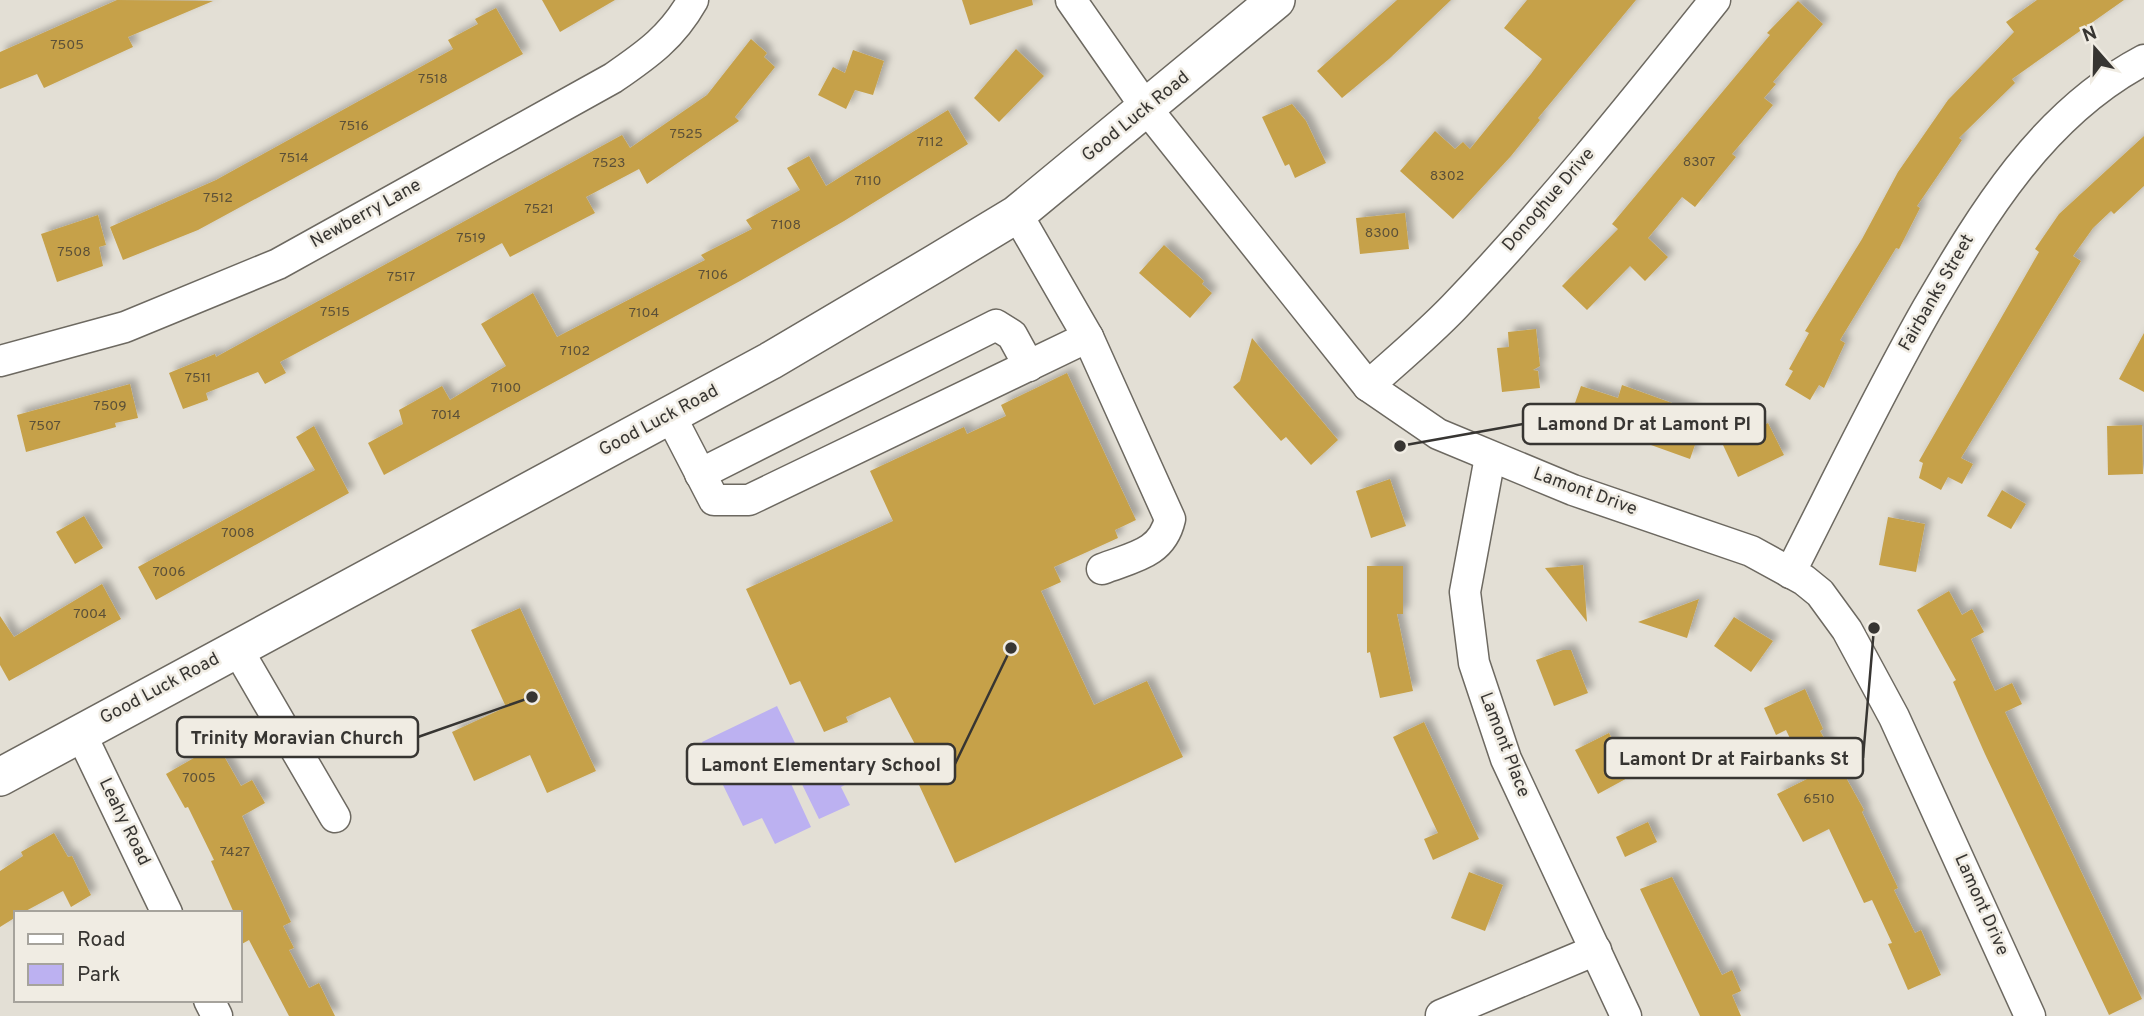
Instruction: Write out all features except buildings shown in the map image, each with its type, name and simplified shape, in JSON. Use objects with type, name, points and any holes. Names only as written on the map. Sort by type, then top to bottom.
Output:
[{"type":"main road","name":"Good Luck Road","points":[[0,777],[236,647],[670,415],[868,304],[1017,214],[1276,0]]},
{"type":"street","name":"Newberry Lane","points":[[0,361],[125,327],[278,264],[613,78],[651,52],[677,27],[693,0]]},
{"type":"street","name":"Lamont Drive","points":[[1071,0],[1147,109],[1368,386],[1438,434],[1573,490],[1751,551],[1820,593],[1866,664],[1934,800],[2030,1016]]},
{"type":"street","name":"Donoghue Drive","points":[[1368,386],[1453,308],[1530,223],[1626,111],[1715,0]]},
{"type":"street","name":"Fairbanks Street","points":[[1790,573],[1901,355],[1980,218],[2025,160],[2065,116],[2126,70],[2144,60]]},
{"type":"street","points":[[1017,214],[1088,337],[1170,519],[1166,537],[1154,548],[1102,569]]},
{"type":"street","points":[[701,474],[996,325],[1012,335],[1029,366]]},
{"type":"street","points":[[670,415],[714,500],[750,500],[1088,337]]},
{"type":"street","name":"Lamont Place","points":[[1489,457],[1465,592],[1474,663],[1506,759],[1626,1016]]},
{"type":"street","points":[[236,647],[335,817]]},
{"type":"street","name":"Leahy Road","points":[[80,732],[166,911]]},
{"type":"street","points":[[1441,1015],[1596,950]]},
{"type":"green space","points":[[777,706],[811,776],[847,759],[856,779],[841,787],[850,805],[819,819],[796,772],[787,775],[811,827],[775,844],[762,818],[743,826],[702,742]]},
{"type":"place","name":"Lamond Dr at Lamont Pl","points":[[1400,446]]},
{"type":"place","name":"Lamont Dr at Fairbanks St","points":[[1874,628]]},
{"type":"place","name":"Lamont Elementary School","points":[[1011,648]]},
{"type":"place","name":"Trinity Moravian Church","points":[[532,697]]}]
